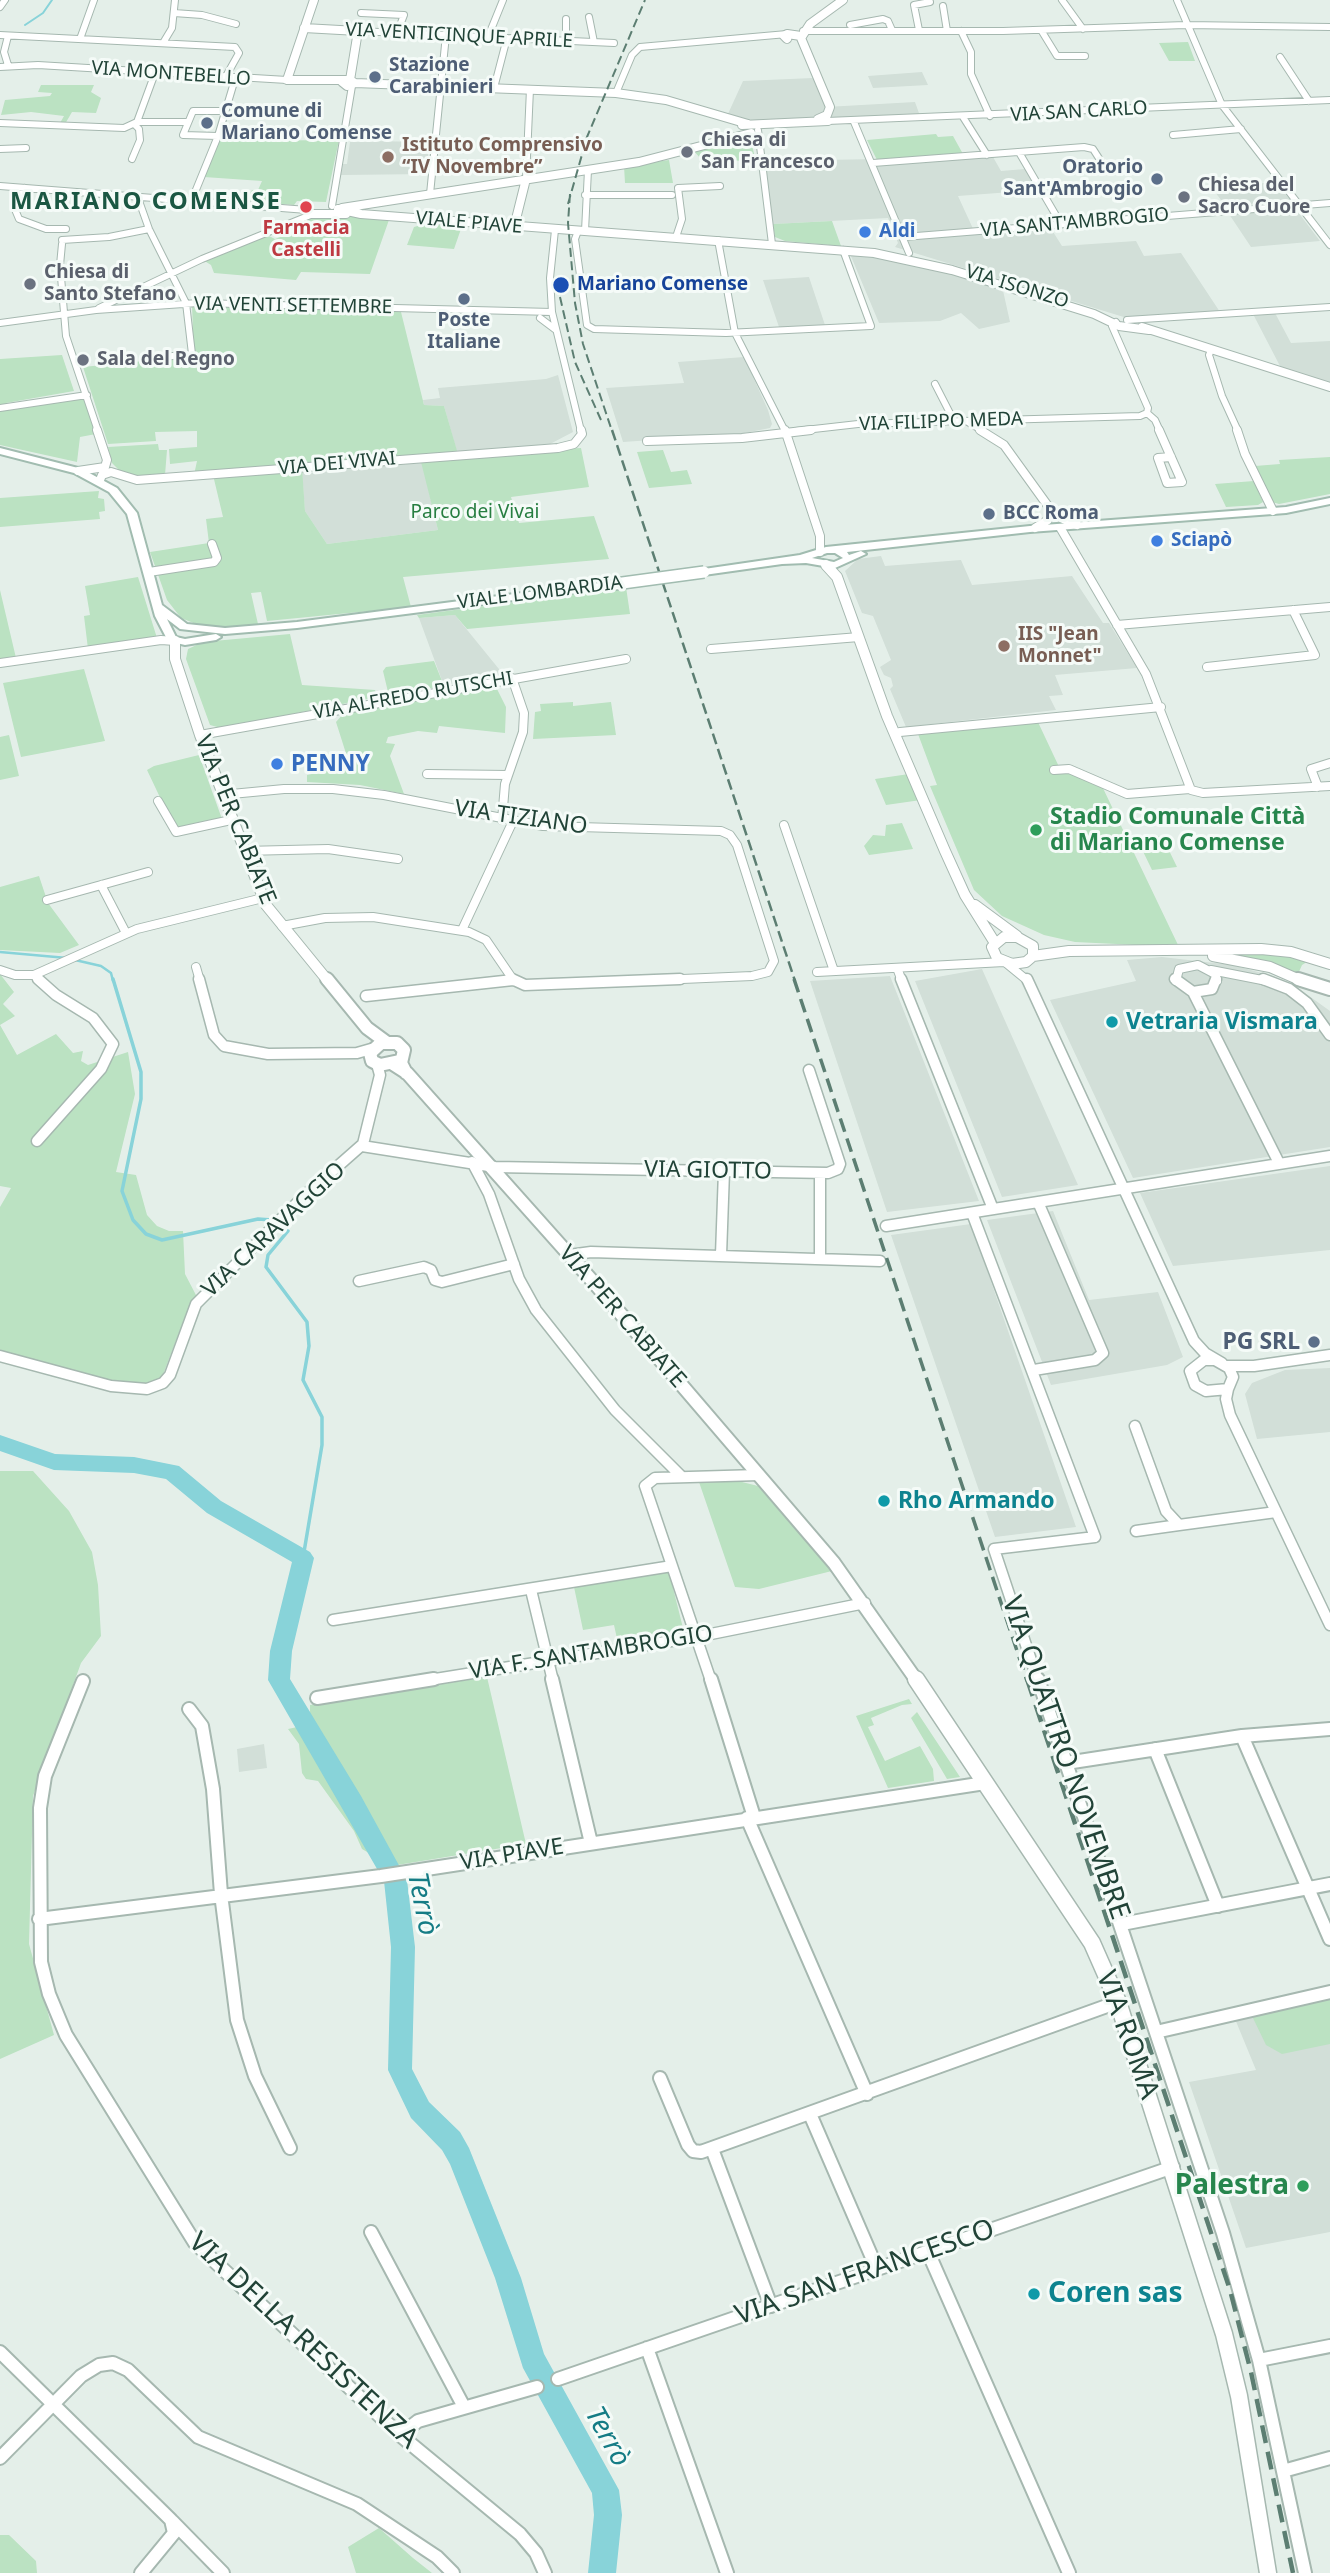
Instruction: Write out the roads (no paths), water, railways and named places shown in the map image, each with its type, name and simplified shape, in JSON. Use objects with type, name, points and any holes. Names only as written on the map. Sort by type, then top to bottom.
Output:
[{"type":"main road","points":[[0,453],[78,471],[100,480],[124,500],[169,638]]},
{"type":"main road","points":[[0,453],[72,472],[96,482],[114,494],[132,518]]},
{"type":"main road","points":[[1303,508],[1330,501]]},
{"type":"main road","points":[[821,558],[1061,529],[1303,508],[1330,508]]},
{"type":"main road","points":[[821,558],[1035,528],[1154,521]]},
{"type":"main road","name":"VIALE LOMBARDIA","points":[[169,638],[190,633],[297,625],[821,558]]},
{"type":"main road","points":[[160,608],[190,633]]},
{"type":"street","points":[[0,7],[5,0]]},
{"type":"street","points":[[80,39],[94,0]]},
{"type":"street","points":[[163,43],[171,33],[175,0]]},
{"type":"street","points":[[287,80],[314,0]]},
{"type":"street","points":[[488,37],[503,0]]},
{"type":"street","points":[[788,36],[806,29],[843,0]]},
{"type":"street","points":[[1062,0],[1083,29]]},
{"type":"street","points":[[1177,0],[1222,105],[1330,245]]},
{"type":"street","points":[[919,30],[914,5],[930,2]]},
{"type":"street","points":[[943,6],[947,31]]},
{"type":"street","points":[[174,13],[202,15],[236,24]]},
{"type":"street","points":[[361,13],[404,15],[397,33]]},
{"type":"street","points":[[589,17],[594,42]]},
{"type":"street","points":[[566,19],[566,41]]},
{"type":"street","points":[[841,19],[848,27],[947,31],[1186,25],[1330,27]]},
{"type":"street","points":[[616,93],[632,55],[639,47],[788,36],[806,29],[848,27],[883,19],[888,21],[892,30]]},
{"type":"street","name":"VIA VENTICINQUE APRILE","points":[[304,28],[614,43]]},
{"type":"street","points":[[806,29],[825,29]]},
{"type":"street","points":[[0,186],[307,213],[648,160],[717,141],[747,128],[823,120],[830,107],[808,51],[806,29]]},
{"type":"street","points":[[1041,30],[1055,54],[1086,56]]},
{"type":"street","points":[[335,209],[358,31]]},
{"type":"street","points":[[961,31],[971,52],[971,74],[990,116]]},
{"type":"street","points":[[430,194],[443,86],[446,35]]},
{"type":"street","points":[[0,36],[237,48],[239,53],[225,78]]},
{"type":"street","points":[[8,36],[4,52],[8,65]]},
{"type":"street","points":[[788,36],[808,51]]},
{"type":"street","points":[[494,88],[507,38]]},
{"type":"street","points":[[1280,57],[1309,101]]},
{"type":"street","name":"VIA MONTEBELLO","points":[[0,67],[8,65],[235,79],[616,93],[666,100],[723,118]]},
{"type":"street","points":[[136,124],[155,73]]},
{"type":"street","points":[[191,202],[218,136],[235,79]]},
{"type":"street","points":[[514,227],[526,179],[530,89]]},
{"type":"street","name":"VIA SAN CARLO","points":[[823,120],[853,122],[1330,100]]},
{"type":"street","points":[[218,136],[183,135],[193,111],[225,111]]},
{"type":"street","points":[[963,117],[987,155]]},
{"type":"street","points":[[723,118],[747,128]]},
{"type":"street","points":[[0,123],[124,128],[136,124],[188,122]]},
{"type":"street","points":[[853,122],[873,163],[903,251]]},
{"type":"street","points":[[132,159],[140,140],[136,124]]},
{"type":"street","points":[[717,141],[747,128]]},
{"type":"street","points":[[747,128],[772,244]]},
{"type":"street","points":[[1172,135],[1241,129]]},
{"type":"street","points":[[873,163],[1088,147],[1102,163]]},
{"type":"street","points":[[0,149],[26,148]]},
{"type":"street","points":[[1020,154],[1061,224]]},
{"type":"street","points":[[588,170],[582,231],[575,239],[589,328],[735,333],[871,326],[844,259],[843,250]]},
{"type":"street","points":[[676,237],[682,219],[678,188],[720,186]]},
{"type":"street","points":[[25,188],[14,207],[19,219],[46,229],[66,229]]},
{"type":"street","points":[[585,195],[672,195]]},
{"type":"street","points":[[138,198],[149,229],[173,272],[186,303],[192,355],[163,356]]},
{"type":"street","points":[[364,215],[371,203]]},
{"type":"street","name":"VIA SANT'AMBROGIO","points":[[903,251],[1061,224],[1330,203]]},
{"type":"street","name":"VIALE PIAVE","points":[[335,209],[364,215],[582,231]]},
{"type":"street","points":[[96,310],[173,272],[307,213]]},
{"type":"street","points":[[122,476],[107,460],[88,395],[66,335],[60,263],[62,242],[149,229]]},
{"type":"street","points":[[555,230],[551,300],[556,330]]},
{"type":"street","name":"VIA ISONZO","points":[[582,231],[874,253],[903,251],[1123,324],[1201,346]]},
{"type":"street","points":[[718,240],[735,333],[785,430],[791,458],[820,536],[821,558],[837,577],[887,716],[965,895],[993,945],[994,955],[1028,980],[1194,1341],[1205,1353],[1224,1364],[1233,1377]]},
{"type":"street","points":[[540,314],[551,300]]},
{"type":"street","name":"VIA VENTI SETTEMBRE","points":[[0,323],[96,310],[186,303],[540,314]]},
{"type":"street","points":[[1171,457],[1155,420],[1147,413],[1147,403],[1123,324],[1148,318],[1330,307]]},
{"type":"street","points":[[540,314],[552,314]]},
{"type":"street","points":[[540,314],[556,330]]},
{"type":"street","name":"VIA DEI VIVAI","points":[[100,480],[103,475],[111,472],[137,480],[558,448],[578,441],[582,434],[563,369],[556,330]]},
{"type":"street","points":[[1201,346],[1330,387]]},
{"type":"street","points":[[1211,350],[1209,355],[1222,396],[1247,458],[1273,511]]},
{"type":"street","points":[[935,384],[954,421]]},
{"type":"street","points":[[0,408],[88,395]]},
{"type":"street","name":"VIA FILIPPO MEDA","points":[[647,441],[742,438],[785,430],[954,421],[1125,418],[1147,413]]},
{"type":"street","points":[[966,421],[1008,448],[1048,506],[1061,518],[1077,525]]},
{"type":"street","points":[[78,471],[98,470],[105,467],[107,460]]},
{"type":"street","points":[[1035,528],[1048,520],[1048,506]]},
{"type":"street","points":[[1061,529],[1146,674],[1161,707],[1190,789]]},
{"type":"street","points":[[820,536],[839,556],[837,577]]},
{"type":"street","points":[[149,572],[214,562],[216,558],[212,544]]},
{"type":"street","points":[[1117,625],[1330,607]]},
{"type":"street","points":[[1207,667],[1315,655],[1293,610]]},
{"type":"street","points":[[178,665],[180,652],[190,633]]},
{"type":"street","points":[[0,663],[169,638]]},
{"type":"street","name":"VIA PER CABIATE","points":[[169,638],[221,795],[263,898],[282,926],[367,1028],[386,1042],[401,1046],[404,1052],[395,1063],[407,1073],[569,1255],[834,1563]]},
{"type":"street","points":[[711,649],[859,638]]},
{"type":"street","points":[[865,653],[872,663],[926,794],[928,806]]},
{"type":"street","name":"VIA ALFREDO RUTSCHI","points":[[200,734],[626,659]]},
{"type":"street","points":[[502,820],[508,775],[523,732],[524,713],[512,678]]},
{"type":"street","points":[[900,732],[1161,707]]},
{"type":"street","points":[[1318,787],[1311,768],[1330,763]]},
{"type":"street","points":[[1054,770],[1069,769],[1127,794],[1190,789],[1203,793],[1330,786]]},
{"type":"street","points":[[427,774],[508,775]]},
{"type":"street","name":"VIA TIZIANO","points":[[221,795],[289,789],[333,789],[393,797],[502,820],[581,829],[723,832],[737,845],[774,961],[771,969],[761,975],[527,985],[513,980]]},
{"type":"street","points":[[158,801],[176,832],[231,820]]},
{"type":"street","points":[[462,930],[513,821]]},
{"type":"street","points":[[785,825],[834,971]]},
{"type":"street","points":[[244,851],[328,849],[398,859]]},
{"type":"street","points":[[47,900],[148,872]]},
{"type":"street","points":[[101,885],[126,933]]},
{"type":"street","points":[[965,895],[986,915],[1033,946],[1028,980]]},
{"type":"street","points":[[0,970],[15,975],[34,975],[126,933],[192,913],[263,898]]},
{"type":"street","points":[[282,926],[318,919],[367,917],[462,930],[477,934],[488,942],[513,980],[366,996]]},
{"type":"street","points":[[968,964],[983,957],[1004,937],[1022,938],[1069,951]]},
{"type":"street","points":[[817,972],[1004,962],[1019,964],[1032,958],[1069,951],[1182,952],[1274,949],[1329,964]]},
{"type":"street","points":[[1182,952],[1266,966],[1321,988]]},
{"type":"street","points":[[1329,964],[1315,963],[1305,970],[1307,980],[1330,996]]},
{"type":"street","points":[[1279,1163],[1193,992],[1177,982],[1176,973],[1191,965],[1258,976],[1289,989],[1310,1006],[1330,1035]]},
{"type":"street","points":[[196,967],[214,1035],[222,1045],[261,1054],[357,1053],[395,1063]]},
{"type":"street","points":[[897,968],[993,1209]]},
{"type":"street","points":[[1193,992],[1207,992],[1215,986],[1217,978],[1211,970]]},
{"type":"street","points":[[34,975],[56,995],[93,1018],[113,1044],[101,1069],[37,1141]]},
{"type":"street","name":"VIA PER CABIATE","points":[[367,1028],[374,1058]]},
{"type":"street","points":[[374,1058],[386,1042]]},
{"type":"street","name":"VIA CARAVAGGIO","points":[[0,1356],[35,1363],[87,1381],[141,1389],[159,1386],[170,1375],[194,1307],[283,1217],[362,1146],[368,1132],[374,1058]]},
{"type":"street","points":[[808,1070],[841,1164],[835,1171],[820,1173],[820,1258]]},
{"type":"street","name":"VIA GIOTTO","points":[[362,1146],[489,1166],[820,1173]]},
{"type":"street","points":[[886,1226],[1330,1156]]},
{"type":"street","points":[[472,1162],[489,1194],[514,1264],[532,1303],[570,1357],[626,1423],[682,1477]]},
{"type":"street","points":[[721,1255],[724,1171]]},
{"type":"street","points":[[972,1213],[1034,1370],[1095,1360],[1102,1353],[1038,1202]]},
{"type":"street","points":[[569,1255],[591,1252],[880,1261]]},
{"type":"street","points":[[359,1281],[424,1267],[431,1270],[435,1280],[442,1282],[514,1264]]},
{"type":"street","points":[[1194,1341],[1194,1365],[1190,1377],[1195,1385],[1206,1391],[1230,1415]]},
{"type":"street","points":[[1194,1365],[1204,1360],[1254,1366],[1330,1355]]},
{"type":"street","points":[[1254,1366],[1233,1377],[1227,1389],[1226,1399],[1230,1415],[1330,1625]]},
{"type":"street","name":"VIA QUATTRO NOVEMBRE","points":[[1034,1370],[1095,1536],[994,1549],[1122,1924],[1223,2233],[1259,2360],[1305,2573]]},
{"type":"street","points":[[1206,1391],[1227,1389]]},
{"type":"street","points":[[1135,1426],[1166,1511],[1179,1525]]},
{"type":"street","points":[[760,1475],[652,1479],[645,1486],[696,1637],[750,1817],[867,2094]]},
{"type":"street","points":[[1136,1531],[1276,1512]]},
{"type":"street","name":"VIA ROMA","points":[[834,1563],[865,1603],[1092,1943],[1118,2002],[1173,2167],[1224,2334],[1239,2396],[1268,2573]]},
{"type":"street","points":[[333,1620],[672,1566]]},
{"type":"street","points":[[531,1590],[591,1843]]},
{"type":"street","name":"VIA F. SANTAMBROGIO","points":[[317,1698],[696,1637],[865,1603]]},
{"type":"street","name":"VIA DELLA RESISTENZA","points":[[83,1681],[42,1790],[39,1919],[41,1968],[62,2027],[184,2229],[219,2268],[400,2435],[516,2530],[536,2553],[545,2573]]},
{"type":"street","points":[[190,1709],[202,1726],[213,1789],[233,2001],[242,2040],[255,2076],[290,2148]]},
{"type":"street","points":[[1066,1763],[1242,1736],[1330,1729]]},
{"type":"street","points":[[1242,1736],[1330,1939]]},
{"type":"street","points":[[1155,1749],[1218,1906]]},
{"type":"street","name":"VIA PIAVE","points":[[39,1919],[382,1875],[985,1783]]},
{"type":"street","points":[[1122,1924],[1330,1884]]},
{"type":"street","points":[[1156,2032],[1330,1992]]},
{"type":"street","points":[[660,2078],[688,2145],[697,2152],[867,2094],[1118,2002]]},
{"type":"street","points":[[810,2114],[877,2269]]},
{"type":"street","points":[[712,2149],[771,2306]]},
{"type":"street","name":"VIA SAN FRANCESCO","points":[[558,2379],[1173,2167]]},
{"type":"street","points":[[371,2232],[464,2407]]},
{"type":"street","points":[[928,2252],[1069,2573]]},
{"type":"street","points":[[1259,2360],[1330,2346]]},
{"type":"street","points":[[647,2348],[727,2573]]},
{"type":"street","points":[[0,2352],[223,2573]]},
{"type":"street","points":[[0,2458],[52,2404],[95,2367],[113,2363],[124,2367],[198,2437],[357,2504],[437,2557],[453,2573]]},
{"type":"street","points":[[400,2435],[414,2423],[537,2387]]},
{"type":"street","points":[[1283,2471],[1330,2458]]},
{"type":"street","points":[[141,2573],[174,2533],[171,2520]]},
{"type":"waterway","points":[[25,25],[43,13],[52,0]]},
{"type":"waterway","points":[[0,952],[67,958]]},
{"type":"waterway","points":[[75,960],[101,966],[111,973],[113,981]]},
{"type":"waterway","points":[[113,979],[141,1072],[141,1099],[122,1191],[133,1220],[146,1234],[162,1240],[258,1219],[272,1220],[288,1231],[268,1255],[266,1267],[307,1322],[309,1346],[303,1380],[322,1417],[322,1445],[303,1558]]},
{"type":"waterway","name":"Terrò","points":[[0,1443],[54,1462],[134,1465],[172,1472],[214,1507],[303,1558],[281,1651],[279,1680],[353,1803],[395,1880],[403,1947],[400,2070],[420,2110],[451,2141],[460,2157],[508,2278],[532,2359],[605,2490],[608,2515],[602,2573]]},
{"type":"railway","points":[[570,198],[587,137],[645,0]]},
{"type":"railway","points":[[568,204],[570,198]]},
{"type":"railway","points":[[570,198],[568,223],[575,303],[583,344],[612,431]]},
{"type":"railway","points":[[560,297],[575,362],[601,420]]},
{"type":"railway","points":[[612,430],[795,981]]},
{"type":"railway","points":[[794,979],[1027,1681]]},
{"type":"railway","points":[[1027,1679],[1230,2290],[1251,2372],[1293,2573]]},
{"type":"place","name":"Stazione Carabinieri","points":[[375,77]]},
{"type":"place","name":"Comune di Mariano Comense","points":[[207,123]]},
{"type":"place","name":"Chiesa di San Francesco","points":[[687,152]]},
{"type":"place","name":"Istituto Comprensivo “IV Novembre”","points":[[388,157]]},
{"type":"place","name":"Oratorio Sant'Ambrogio","points":[[1157,179]]},
{"type":"place","name":"Chiesa del Sacro Cuore","points":[[1184,197]]},
{"type":"place","name":"Farmacia Castelli","points":[[306,207]]},
{"type":"place","name":"Aldi","points":[[865,232]]},
{"type":"place","name":"Chiesa di Santo Stefano","points":[[30,284]]},
{"type":"place","name":"Mariano Comense","points":[[561,285]]},
{"type":"place","name":"Poste Italiane","points":[[464,299]]},
{"type":"place","name":"Sala del Regno","points":[[83,360]]},
{"type":"place","name":"BCC Roma","points":[[989,514]]},
{"type":"place","name":"Sciapò","points":[[1157,541]]},
{"type":"place","name":"IIS \"Jean Monnet\"","points":[[1004,646]]},
{"type":"place","name":"PENNY","points":[[277,764]]},
{"type":"place","name":"Stadio Comunale Città di Mariano Comense","points":[[1036,830]]},
{"type":"place","name":"Vetraria Vismara","points":[[1112,1022]]},
{"type":"place","name":"PG SRL","points":[[1314,1342]]},
{"type":"place","name":"Rho Armando","points":[[884,1501]]},
{"type":"place","name":"Palestra","points":[[1303,2186]]},
{"type":"place","name":"Coren sas","points":[[1034,2294]]},
{"type":"district","name":"MARIANO COMENSE","points":[[146,202]]},
{"type":"park label","name":"Parco dei Vivai","points":[[475,513]]}]
